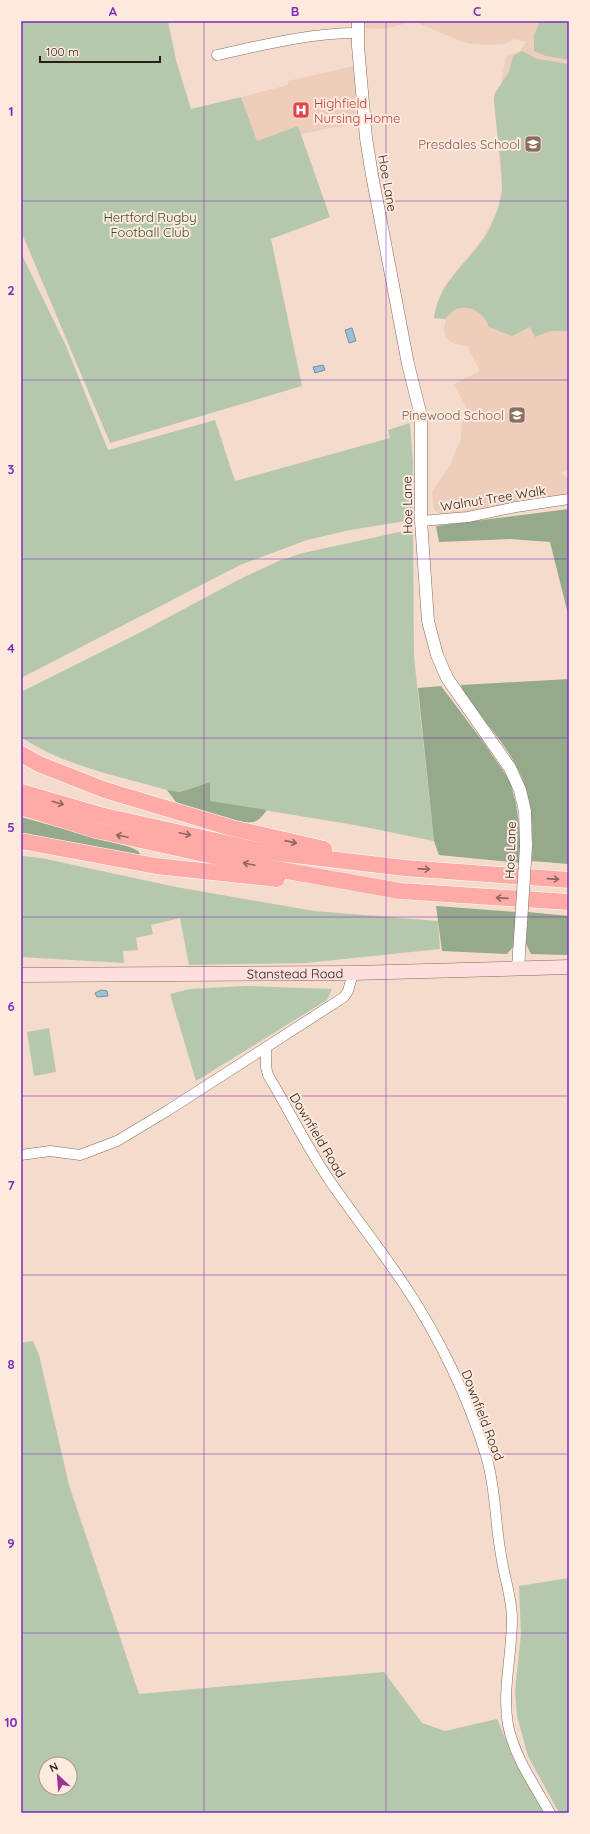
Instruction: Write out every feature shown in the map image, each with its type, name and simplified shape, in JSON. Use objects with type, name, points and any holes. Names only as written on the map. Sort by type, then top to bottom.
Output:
[{"type":"highway","points":[[21,754],[39,764],[105,790],[232,828],[405,868]]},
{"type":"highway","points":[[21,792],[100,815],[261,850],[405,868],[569,880]]},
{"type":"highway","points":[[21,807],[118,836],[259,866],[400,891]]},
{"type":"highway","points":[[21,841],[156,866],[213,873],[400,891],[569,902]]},
{"type":"main road","name":"Stanstead Road","points":[[21,975],[353,973],[569,967]]},
{"type":"street","points":[[216,55],[358,27]]},
{"type":"street","name":"Hoe Lane","points":[[358,27],[366,138],[408,364],[421,416],[421,521],[428,621],[437,655],[447,678],[510,768],[520,790],[525,811],[526,846],[518,968]]},
{"type":"street","name":"Walnut Tree Walk","points":[[421,521],[468,517],[516,507],[569,499]]},
{"type":"street","points":[[21,1155],[50,1151],[80,1155],[94,1151],[117,1141],[344,997],[348,991],[353,973]]},
{"type":"street","name":"Downfield Road","points":[[266,1047],[266,1067],[268,1075],[331,1183],[404,1285],[436,1338],[474,1422],[494,1485],[501,1555],[512,1616],[512,1641],[508,1667],[506,1707],[509,1727],[524,1765],[550,1813]]},
{"type":"street","points":[[248,1058],[266,1067]]},
{"type":"shaded area","points":[[366,21],[569,21],[569,469],[561,473],[569,479],[569,499],[441,516],[434,509],[432,492],[450,465],[461,438],[462,419],[468,411],[454,384],[480,371],[467,346],[454,344],[446,338],[444,330],[446,319],[434,318],[436,306],[444,287],[485,235],[496,213],[502,189],[494,100],[495,93],[503,83],[501,83],[506,56],[520,51],[526,42],[514,39],[504,44],[472,44],[460,41],[418,23],[408,23],[383,29],[365,28]]},
{"type":"shaded area","name":"Highfield Nursing Home","points":[[354,66],[356,123],[301,134],[298,126],[257,141],[241,97],[288,85],[288,81]]},
{"type":"green space","name":"Hertford Rugby Football Club","points":[[21,21],[168,21],[176,60],[191,109],[241,97],[257,141],[298,126],[330,217],[271,239],[302,386],[110,443],[21,231],[21,97],[23,96],[21,82]]},
{"type":"green space","points":[[540,21],[569,21],[569,60],[546,56],[534,51],[534,35]]},
{"type":"green space","name":"Presdales School","points":[[522,51],[537,59],[569,64],[569,331],[550,331],[535,337],[530,327],[512,336],[489,327],[481,315],[470,308],[457,309],[446,319],[434,318],[443,291],[450,279],[484,239],[491,226],[498,207],[502,193],[502,177],[494,100],[495,93],[509,72],[513,56]]},
{"type":"green space","points":[[21,253],[66,346],[108,450],[215,420],[235,481],[390,438],[388,430],[410,423],[413,463],[412,520],[350,530],[307,540],[240,565],[21,678]]},
{"type":"green space","points":[[569,509],[569,618],[550,542],[510,539],[439,542],[436,526]]},
{"type":"green space","points":[[413,529],[414,657],[434,841],[355,825],[209,801],[210,782],[180,792],[167,790],[73,763],[55,756],[21,737],[21,692],[139,633],[240,579],[281,560],[303,553]]},
{"type":"green space","points":[[569,679],[569,864],[532,861],[532,822],[527,791],[514,762],[492,730],[469,703],[461,685]]},
{"type":"green space","points":[[441,686],[484,743],[510,781],[516,804],[520,832],[520,863],[439,855],[434,841],[418,688]]},
{"type":"green space","points":[[210,782],[210,801],[267,810],[261,818],[253,822],[238,821],[181,805],[176,802],[167,790],[180,792]]},
{"type":"green space","points":[[21,817],[130,847],[138,851],[140,854],[138,856],[21,834]]},
{"type":"green space","points":[[21,856],[41,858],[176,887],[314,911],[438,921],[440,949],[306,963],[189,965],[180,918],[151,925],[153,934],[136,938],[138,950],[123,951],[124,963],[21,957]]},
{"type":"green space","points":[[436,906],[516,912],[514,946],[507,954],[442,951]]},
{"type":"green space","points":[[528,912],[569,916],[569,955],[531,954],[526,944]]},
{"type":"green space","points":[[246,986],[332,989],[327,1000],[196,1081],[170,994],[190,989]]},
{"type":"green space","points":[[49,1028],[56,1072],[34,1076],[27,1032]]},
{"type":"green space","points":[[33,1341],[39,1355],[69,1485],[139,1694],[384,1672],[422,1723],[445,1731],[497,1719],[515,1762],[545,1813],[21,1813],[21,1343]]},
{"type":"green space","points":[[569,1578],[569,1813],[559,1813],[528,1756],[517,1716],[515,1691],[521,1634],[519,1586]]},
{"type":"water","points":[[352,328],[356,341],[349,343],[345,330]]},
{"type":"water","points":[[323,365],[325,370],[315,373],[313,367]]},
{"type":"water","points":[[101,990],[107,991],[108,996],[97,997],[95,993]]},
{"type":"place","name":"Highfield Nursing Home","points":[[301,110]]},
{"type":"place","name":"Presdales School","points":[[533,144]]},
{"type":"place","name":"Pinewood School","points":[[517,415]]}]
